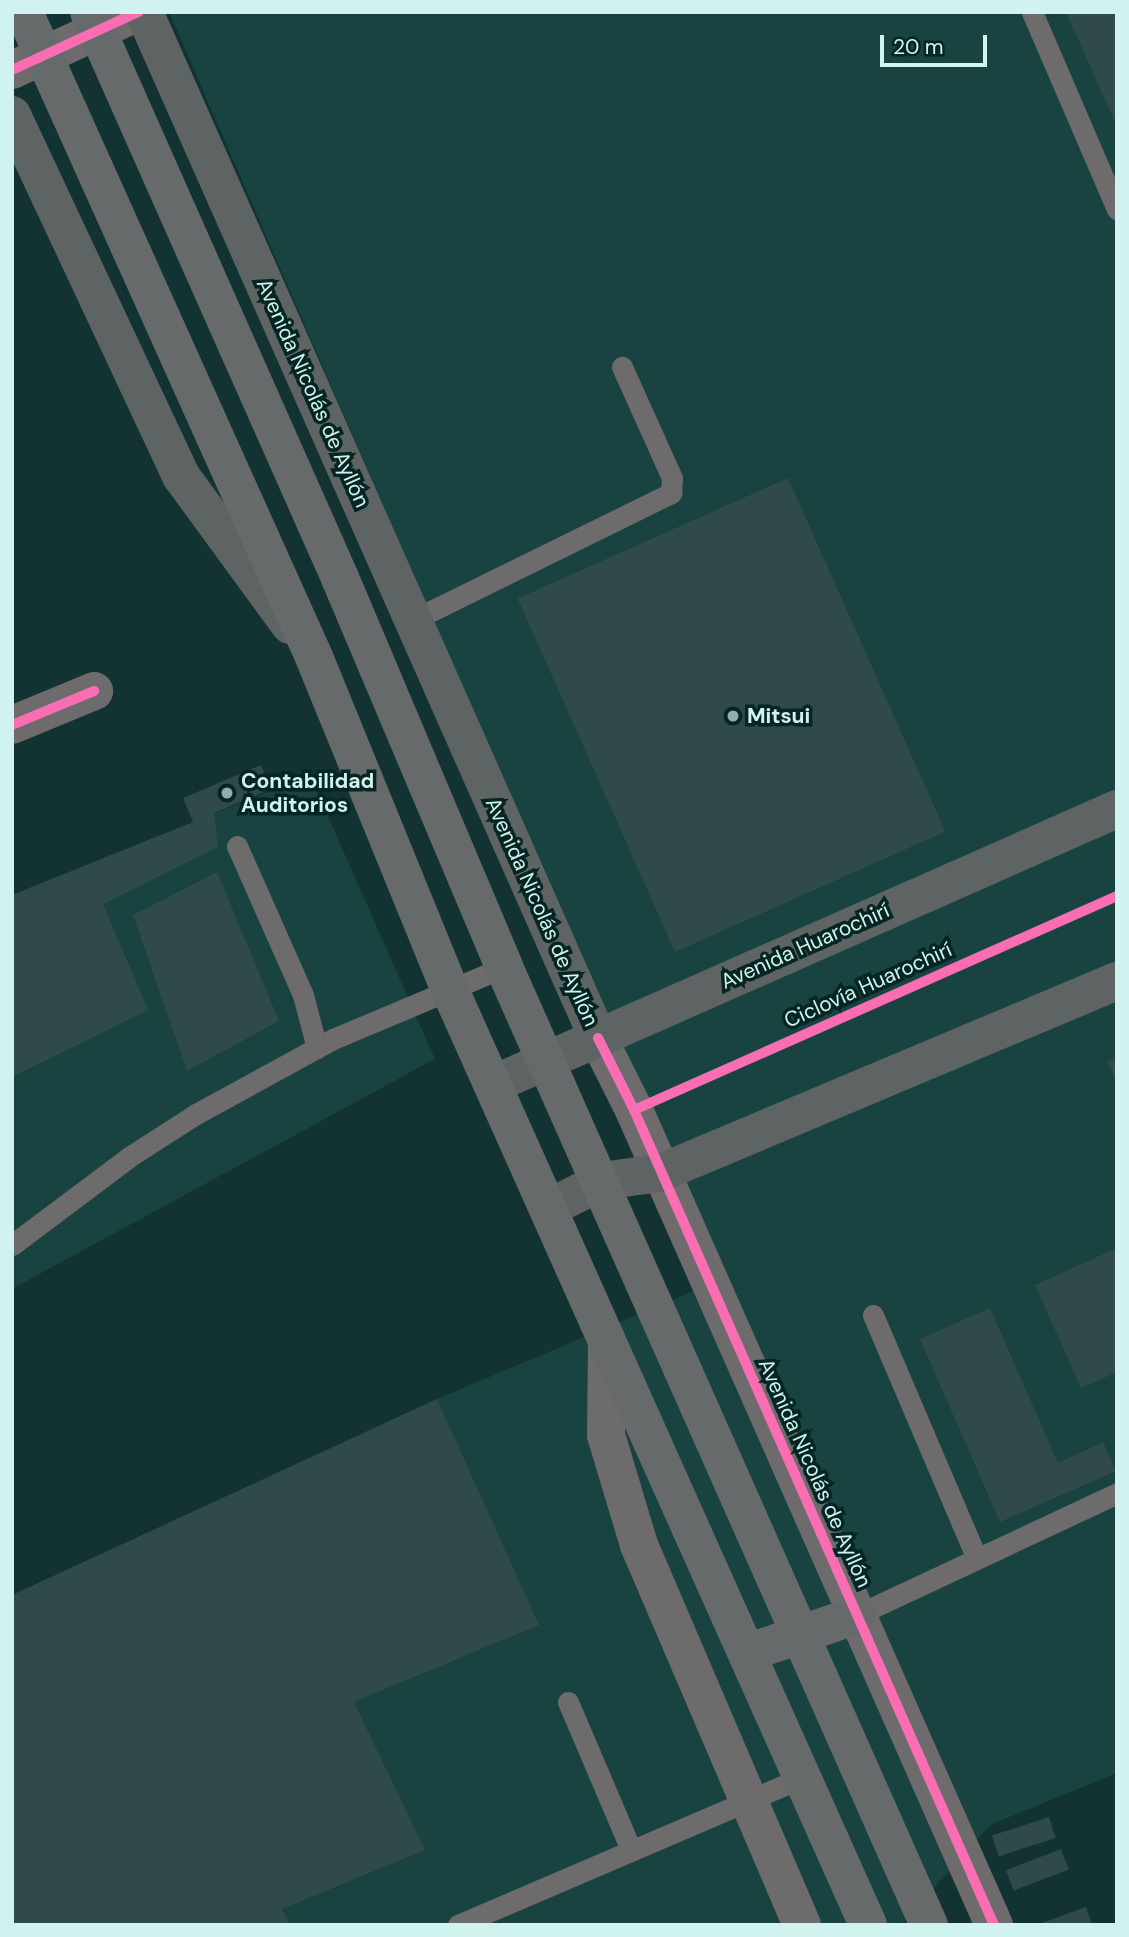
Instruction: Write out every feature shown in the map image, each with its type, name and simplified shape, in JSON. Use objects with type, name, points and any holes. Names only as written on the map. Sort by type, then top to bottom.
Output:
[{"type":"main road","points":[[24,12],[28,63],[314,657],[450,990],[868,1925]]},
{"type":"main road","name":"Avenida Nicolás de Ayllón","points":[[145,12],[598,1038]]},
{"type":"main road","points":[[94,21],[340,578],[504,967],[602,1181],[929,1925]]},
{"type":"main road","points":[[12,115],[181,476],[314,657]]},
{"type":"main road","name":"Avenida Huarochirí","points":[[494,1084],[1117,809]]},
{"type":"main road","points":[[548,1208],[602,1181],[660,1173],[1117,981]]},
{"type":"main road","points":[[747,1653],[858,1615]]},
{"type":"street","points":[[28,63],[94,21],[138,12]]},
{"type":"street","points":[[12,725],[94,691]]},
{"type":"street","name":"Avenida Nicolás de Ayllón","points":[[598,1038],[858,1615],[994,1925]]},
{"type":"street","points":[[607,1342],[606,1435],[639,1545],[802,1925]]},
{"type":"lane","points":[[1032,12],[1117,209]]},
{"type":"lane","points":[[413,620],[671,493],[673,478],[622,367]]},
{"type":"lane","points":[[237,846],[303,995],[317,1048]]},
{"type":"lane","points":[[12,1245],[129,1157],[196,1114],[317,1048],[504,967]]},
{"type":"lane","points":[[873,1315],[977,1559]]},
{"type":"lane","points":[[858,1615],[1117,1493]]},
{"type":"lane","points":[[568,1702],[631,1850]]},
{"type":"lane","points":[[458,1925],[803,1777]]},
{"type":"shaded area","points":[[169,12],[1117,12],[1117,1773],[990,1825],[901,1925],[12,1925],[12,1596],[437,1399],[719,1280]]},
{"type":"shaded area","points":[[310,775],[435,1059],[12,1289],[12,895]]},
{"type":"building","points":[[1066,12],[1117,12],[1117,127]]},
{"type":"building","name":"Mitsui","points":[[788,478],[945,832],[675,952],[518,598]]},
{"type":"building","points":[[261,765],[271,789],[214,813],[218,847],[103,904],[148,1010],[12,1077],[12,895],[193,822],[183,798]]},
{"type":"building","points":[[217,872],[279,1021],[187,1071],[133,915]]},
{"type":"building","points":[[1117,1057],[1117,1083],[1107,1062]]},
{"type":"building","points":[[1117,1248],[1117,1372],[1081,1388],[1035,1285]]},
{"type":"building","points":[[990,1308],[1058,1463],[1103,1442],[1116,1471],[1000,1522],[920,1339]]},
{"type":"building","points":[[437,1399],[539,1625],[354,1702],[425,1850],[282,1909],[290,1925],[16,1925],[12,1916],[12,1595]]},
{"type":"building","points":[[1049,1817],[1056,1838],[999,1856],[992,1836]]},
{"type":"building","points":[[1061,1849],[1069,1870],[1014,1891],[1006,1870]]},
{"type":"building","points":[[1086,1907],[1092,1925],[1039,1925],[1039,1924]]},
{"type":"cycle path","points":[[12,70],[138,12]]},
{"type":"cycle path","points":[[12,725],[94,691]]},
{"type":"cycle path","name":"Ciclovía Huarochirí","points":[[634,1110],[1117,896]]},
{"type":"cycle path","points":[[598,1038],[634,1110],[994,1925]]},
{"type":"place","name":"Mitsui","points":[[733,716]]},
{"type":"place","name":"Contabilidad Auditorios","points":[[227,793]]}]
